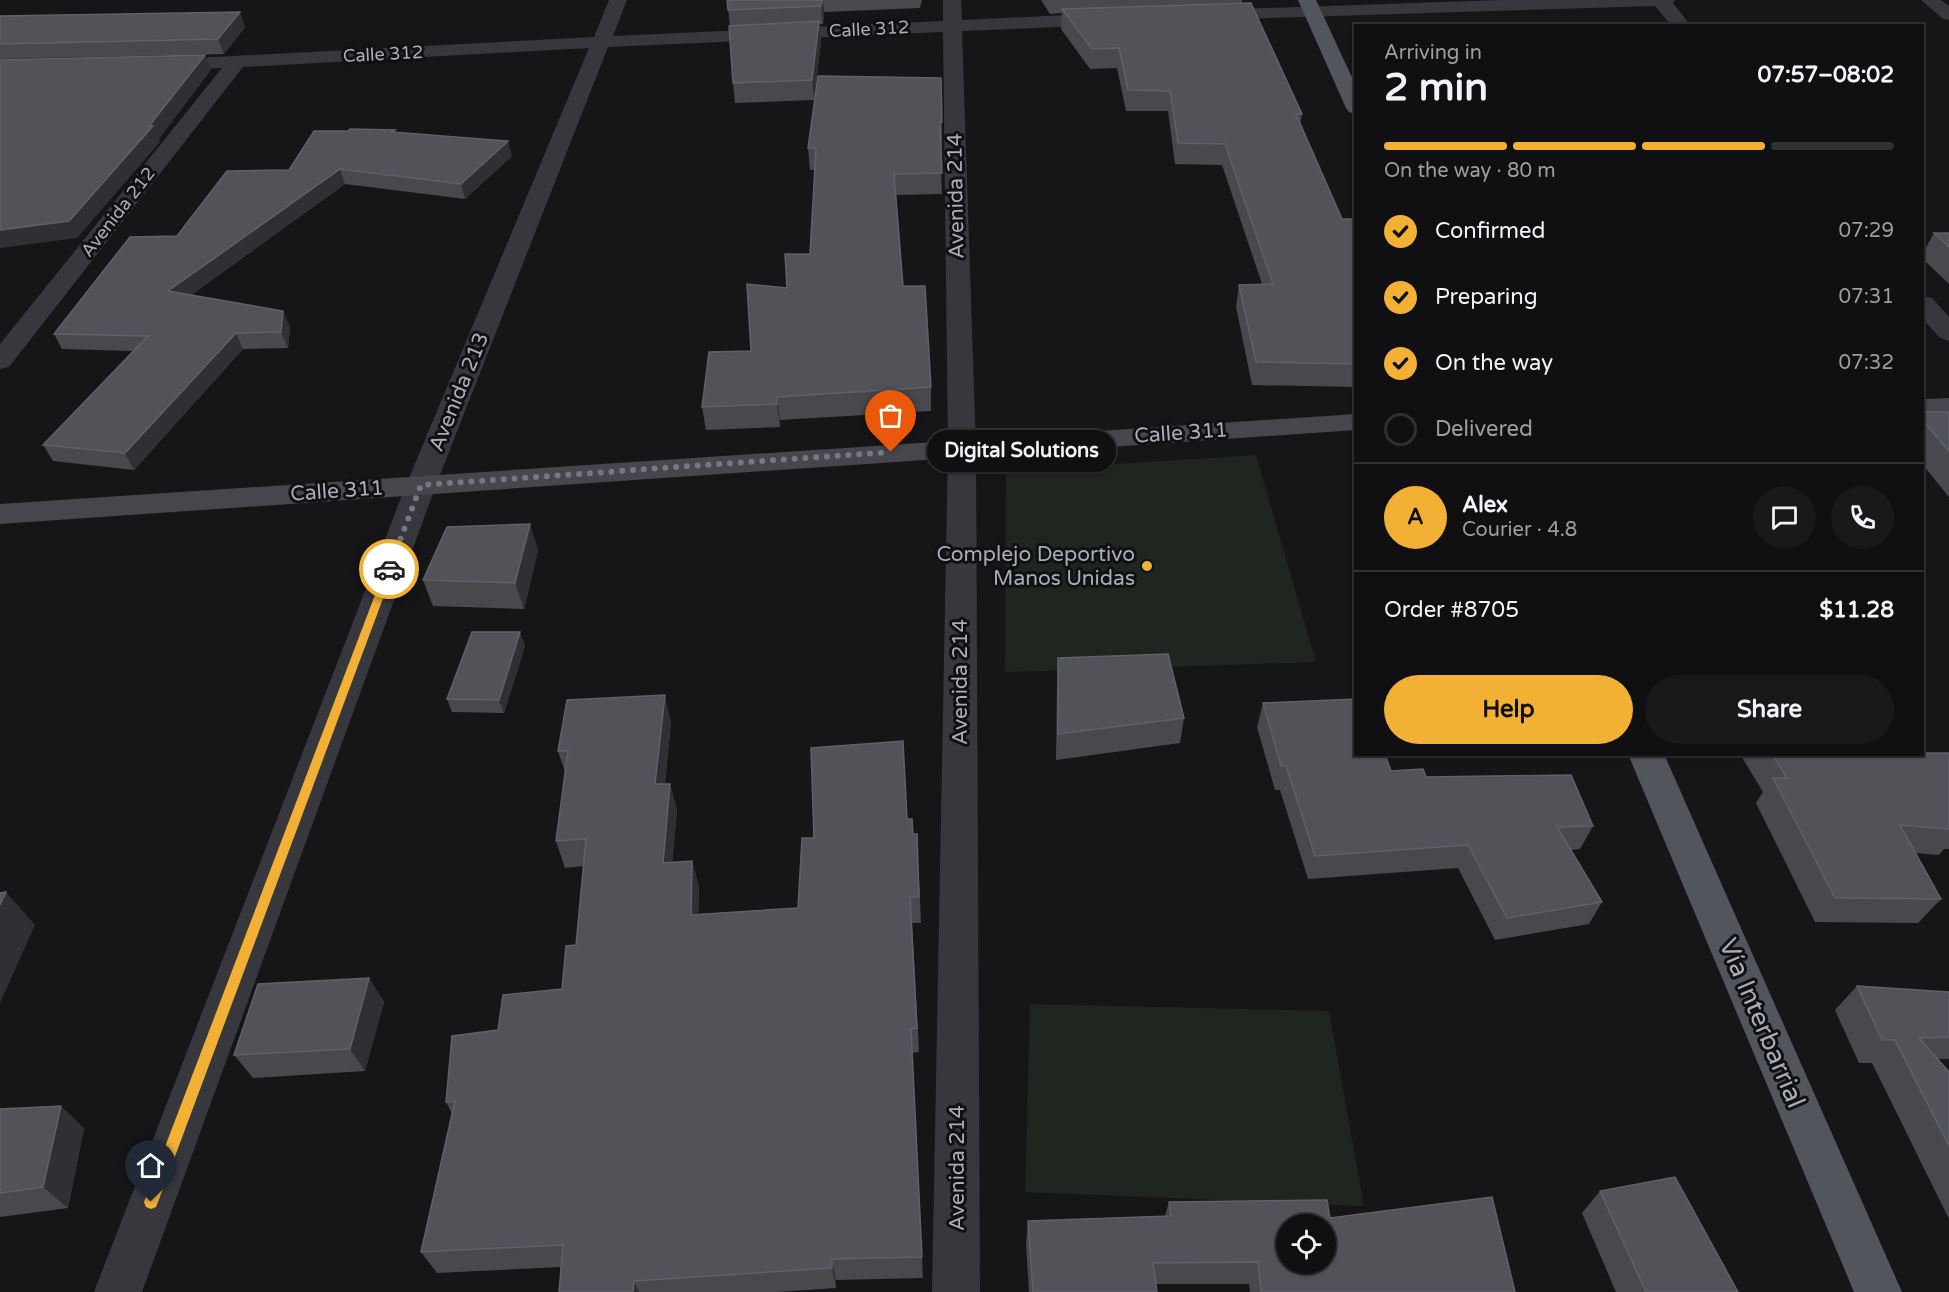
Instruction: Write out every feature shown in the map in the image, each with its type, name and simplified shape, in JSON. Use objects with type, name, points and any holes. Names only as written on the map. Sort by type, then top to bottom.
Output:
[{"type":"main road","points":[[1309,5],[1354,104]]},
{"type":"main road","name":"Vía Interbarrial","points":[[1647,756],[1878,1292]]},
{"type":"street","name":"Avenida 213","points":[[118,1292],[421,485],[618,0]]},
{"type":"street","points":[[1660,0],[1680,24]]},
{"type":"street","points":[[1191,15],[1309,5],[1666,0]]},
{"type":"street","points":[[1930,0],[1949,15]]},
{"type":"street","name":"Calle 312","points":[[142,64],[237,62],[601,42],[952,12],[1120,18]]},
{"type":"street","name":"Avenida 214","points":[[952,12],[962,448],[956,1292]]},
{"type":"street","name":"Avenida 212","points":[[0,361],[237,62]]},
{"type":"street","points":[[1924,304],[1949,333]]},
{"type":"street","points":[[1924,407],[1949,406]]},
{"type":"street","name":"Calle 311","points":[[0,514],[1354,422]]},
{"type":"shaded area","name":"Complejo Deportivo Manos Unidas","points":[[1256,455],[1316,662],[1005,672],[1006,471]]},
{"type":"shaded area","points":[[1030,1004],[1329,1011],[1364,1206],[1025,1192]]},
{"type":"building","points":[[727,0],[822,0],[821,6],[728,10]]},
{"type":"building","points":[[1251,3],[1302,114],[1296,114],[1342,219],[1352,219],[1354,224],[1354,364],[1256,362],[1239,285],[1273,284],[1225,144],[1178,143],[1170,91],[1128,90],[1119,48],[1092,49],[1062,9]]},
{"type":"building","points":[[240,12],[218,39],[0,44],[0,16]]},
{"type":"building","points":[[819,21],[812,80],[733,83],[729,26]]},
{"type":"building","points":[[205,55],[149,126],[153,126],[69,221],[0,230],[0,60]]},
{"type":"building","points":[[818,76],[941,78],[942,173],[894,174],[903,286],[925,286],[931,387],[777,397],[777,404],[702,407],[709,352],[751,351],[747,284],[787,288],[785,254],[810,254],[816,148],[808,148]]},
{"type":"building","points":[[350,129],[395,130],[392,132],[508,141],[461,184],[340,169],[168,291],[283,311],[281,332],[236,333],[125,453],[43,445],[148,336],[54,334],[130,237],[177,236],[227,171],[289,170],[314,131],[348,131]]},
{"type":"building","points":[[1934,233],[1949,233],[1949,247]]},
{"type":"building","points":[[1924,412],[1949,412],[1949,451],[1924,422]]},
{"type":"building","points":[[530,524],[515,583],[423,580],[447,527]]},
{"type":"building","points":[[472,632],[520,632],[499,700],[447,699]]},
{"type":"building","points":[[1168,654],[1184,718],[1058,734],[1058,658]]},
{"type":"building","points":[[665,695],[655,784],[670,784],[663,863],[692,861],[691,915],[798,908],[802,838],[814,838],[811,748],[903,741],[907,819],[912,819],[913,834],[917,834],[919,897],[910,897],[917,1028],[911,1029],[922,1257],[832,1259],[832,1268],[634,1281],[633,1292],[559,1292],[563,1245],[421,1252],[455,1101],[446,1102],[452,1036],[498,1030],[503,995],[562,989],[566,946],[576,945],[586,839],[556,841],[568,751],[558,751],[567,700]]},
{"type":"building","points":[[1354,699],[1354,756],[1386,756],[1391,771],[1423,769],[1426,777],[1571,775],[1593,826],[1557,827],[1602,902],[1507,918],[1468,845],[1315,856],[1286,766],[1281,766],[1263,703]]},
{"type":"building","points":[[1924,753],[1949,753],[1949,829],[1900,825],[1941,899],[1835,898],[1773,778],[1787,778],[1773,756],[1924,756]]},
{"type":"building","points":[[6,892],[0,905],[0,893]]},
{"type":"building","points":[[369,978],[350,1049],[234,1055],[258,984]]},
{"type":"building","points":[[1857,986],[1949,992],[1949,1037],[1919,1038],[1949,1072],[1949,1146],[1895,1040],[1882,1040]]},
{"type":"building","points":[[61,1106],[43,1187],[0,1193],[0,1109]]},
{"type":"building","points":[[1675,1177],[1738,1292],[1646,1292],[1600,1191]]},
{"type":"building","points":[[1492,1197],[1515,1292],[1261,1292],[1258,1262],[1153,1263],[1157,1292],[1033,1292],[1028,1221],[1171,1216],[1169,1202],[1327,1200],[1329,1214],[1276,1214],[1276,1274],[1336,1274],[1336,1217]]},
{"type":"way so far","points":[[389,569],[421,485],[891,452]]},
{"type":"place","name":"Digital Solutions","points":[[891,452]]},
{"type":"place","name":"Complejo Deportivo Manos Unidas","points":[[1147,566]]},
{"type":"route","points":[[151,1202],[389,569]]}]
